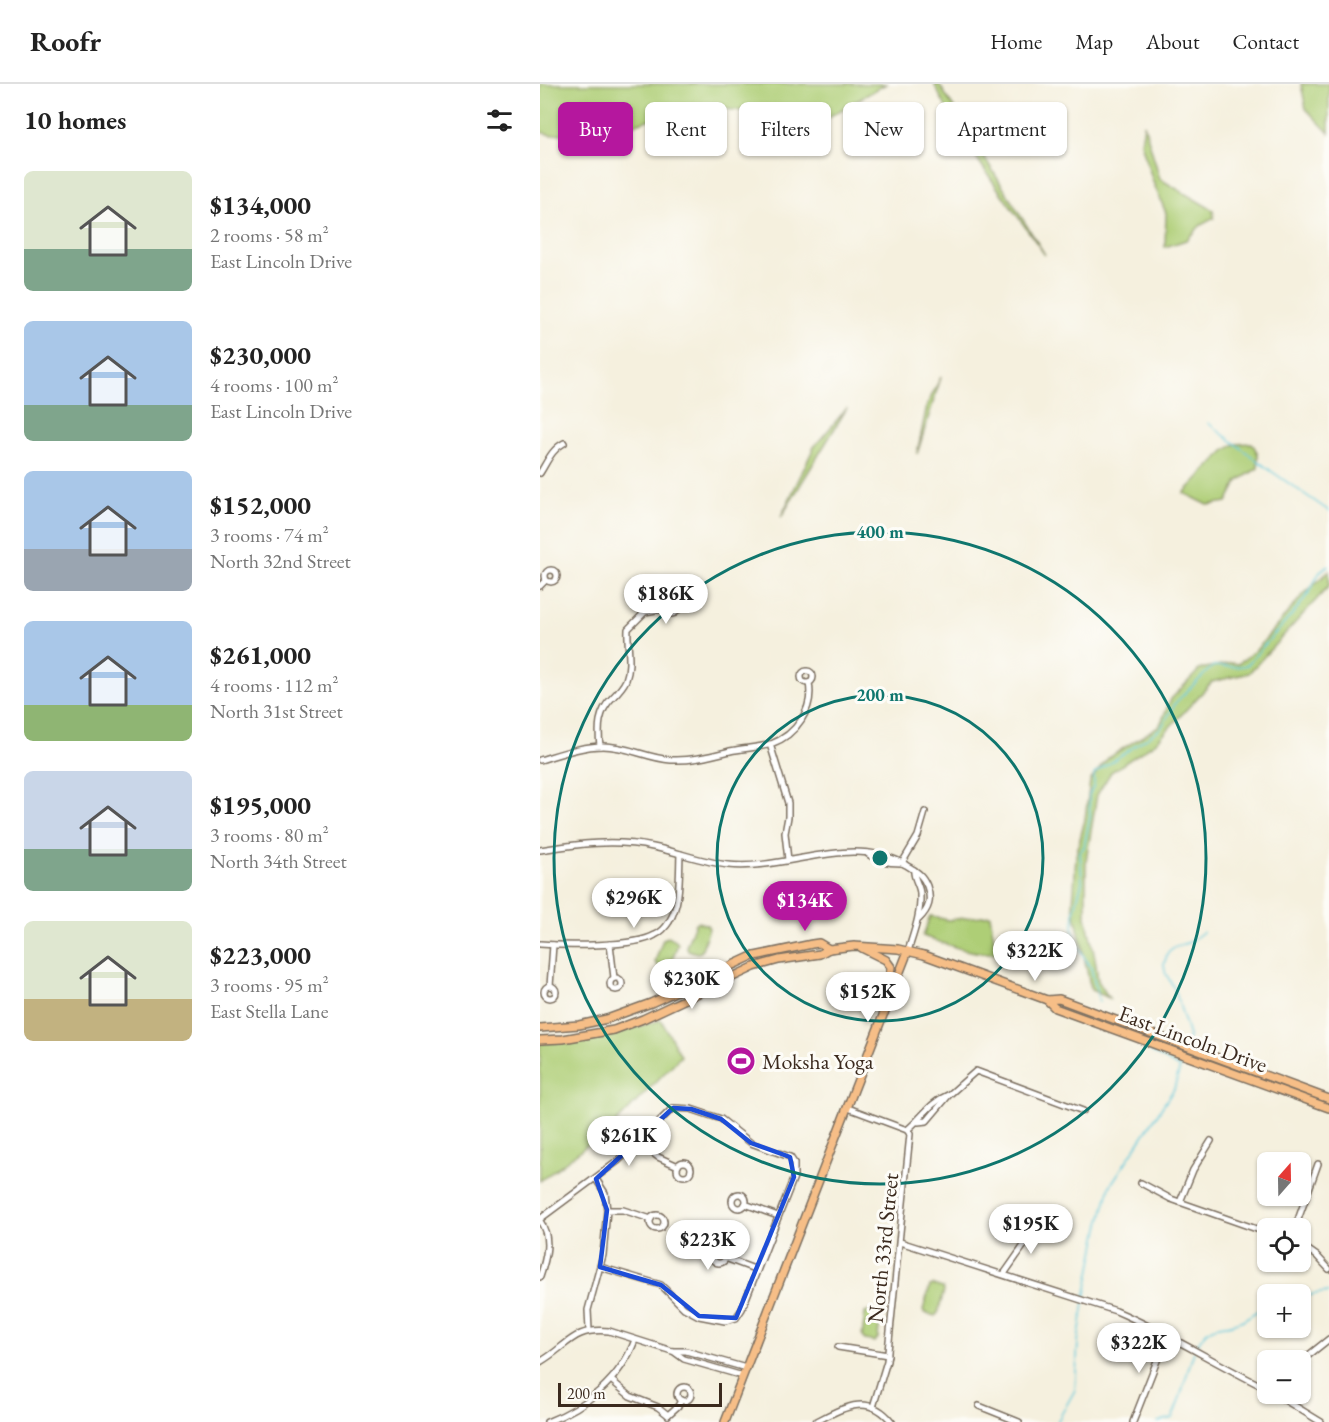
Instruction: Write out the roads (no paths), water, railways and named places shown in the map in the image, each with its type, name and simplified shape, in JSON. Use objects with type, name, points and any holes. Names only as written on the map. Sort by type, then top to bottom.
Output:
[{"type":"main road","name":"East Lincoln Drive","points":[[540,1028],[579,1025],[624,1013],[750,957],[819,943],[829,949]]},
{"type":"main road","name":"East Lincoln Drive","points":[[540,1040],[563,1039],[614,1030],[643,1019],[754,967],[779,960],[820,954],[829,949],[860,946],[908,951],[944,962],[1047,1000],[1055,1008],[1329,1108]]},
{"type":"main road","points":[[860,946],[886,960],[891,967],[883,996],[885,1013]]},
{"type":"main road","points":[[725,1422],[908,951]]},
{"type":"main road","name":"East Lincoln Drive","points":[[1047,1000],[1059,999],[1329,1098]]},
{"type":"main road","points":[[1172,1051],[1175,1043]]},
{"type":"street","points":[[540,473],[552,453],[564,443]]},
{"type":"street","points":[[540,586],[546,580]]},
{"type":"street","points":[[600,746],[599,721],[609,701],[626,681],[630,663],[628,629],[645,612],[666,608]]},
{"type":"street","points":[[540,760],[566,752],[600,746],[620,747],[668,759],[687,760],[770,744],[784,737],[799,724],[809,703],[809,683]]},
{"type":"street","points":[[770,744],[788,803],[785,833],[788,860]]},
{"type":"street","points":[[902,863],[918,836],[924,812]]},
{"type":"street","points":[[540,850],[584,843],[652,846],[728,865],[749,865],[847,851],[868,854],[892,863],[902,863],[919,872],[926,883],[930,900],[927,910],[919,919]]},
{"type":"street","points":[[540,944],[610,944],[646,939],[656,935],[666,926],[675,906],[680,854]]},
{"type":"street","points":[[908,951],[919,919],[920,890],[914,870]]},
{"type":"street","points":[[919,886],[926,883]]},
{"type":"street","points":[[610,944],[614,978]]},
{"type":"street","points":[[550,986],[553,945]]},
{"type":"street","points":[[848,1108],[907,1130],[918,1122],[927,1121],[949,1095],[976,1071],[1083,1110]]},
{"type":"street","points":[[541,1273],[548,1239],[540,1220],[596,1179],[639,1142],[673,1108],[691,1108],[721,1119],[751,1143],[790,1158],[795,1172],[742,1309],[736,1318],[725,1321],[699,1317],[684,1308],[661,1285],[600,1267]]},
{"type":"street","name":"North 33rd Street","points":[[873,1407],[886,1370],[888,1355],[910,1138],[907,1130]]},
{"type":"street","points":[[1180,1202],[1193,1170],[1211,1141]]},
{"type":"street","points":[[639,1142],[652,1153],[678,1166]]},
{"type":"street","points":[[1299,1218],[1318,1164]]},
{"type":"street","points":[[589,1330],[588,1310],[600,1267],[607,1210],[604,1193],[596,1179]]},
{"type":"street","points":[[1142,1183],[1157,1193],[1257,1229]]},
{"type":"street","points":[[745,1204],[778,1216]]},
{"type":"street","points":[[607,1210],[623,1210],[651,1219]]},
{"type":"street","points":[[1004,1274],[1039,1224]]},
{"type":"street","points":[[900,1242],[1127,1315],[1257,1384]]},
{"type":"street","points":[[1311,1252],[1329,1269]]},
{"type":"street","points":[[725,1258],[757,1270]]},
{"type":"street","points":[[540,1362],[553,1355],[572,1338],[589,1330],[609,1331],[672,1351],[687,1351],[746,1368]]},
{"type":"street","points":[[1133,1422],[1167,1335]]},
{"type":"street","points":[[547,1422],[566,1415],[596,1395],[626,1361],[635,1340]]},
{"type":"street","points":[[1311,1354],[1329,1340]]},
{"type":"street","points":[[838,1347],[888,1355]]},
{"type":"street","points":[[672,1351],[684,1359],[743,1376]]},
{"type":"street","points":[[611,1380],[630,1396],[658,1407],[668,1415],[669,1422]]},
{"type":"street","points":[[668,1415],[681,1400]]},
{"type":"street","points":[[1291,1404],[1321,1422]]},
{"type":"street","points":[[815,1422],[850,1406],[864,1405],[885,1414],[892,1422]]},
{"type":"street","points":[[979,1406],[1019,1422]]},
{"type":"waterway","points":[[1208,423],[1329,511]]},
{"type":"waterway","points":[[1099,1001],[1091,968],[1078,947],[1073,931],[1074,912],[1082,882],[1080,852],[1084,847],[1090,817],[1089,795],[1094,785],[1094,774],[1161,728],[1176,702],[1213,666],[1247,665],[1294,613],[1319,574],[1329,565]]},
{"type":"waterway","points":[[1187,1043],[1189,1036],[1175,990],[1165,972],[1164,964],[1168,952],[1174,947],[1190,942],[1203,932]]},
{"type":"waterway","points":[[1150,1051],[1178,1067]]},
{"type":"waterway","points":[[1085,1298],[1110,1186],[1174,1089],[1183,1056]]},
{"type":"waterway","points":[[1311,1295],[1329,1292]]},
{"type":"waterway","points":[[1057,1422],[1075,1390],[1078,1342],[1084,1303]]},
{"type":"waterway","points":[[1196,1347],[1212,1328],[1235,1323],[1257,1311]]},
{"type":"waterway","points":[[1158,1422],[1172,1418],[1194,1352]]},
{"type":"place","name":"Moksha Yoga","points":[[741,1061]]}]
